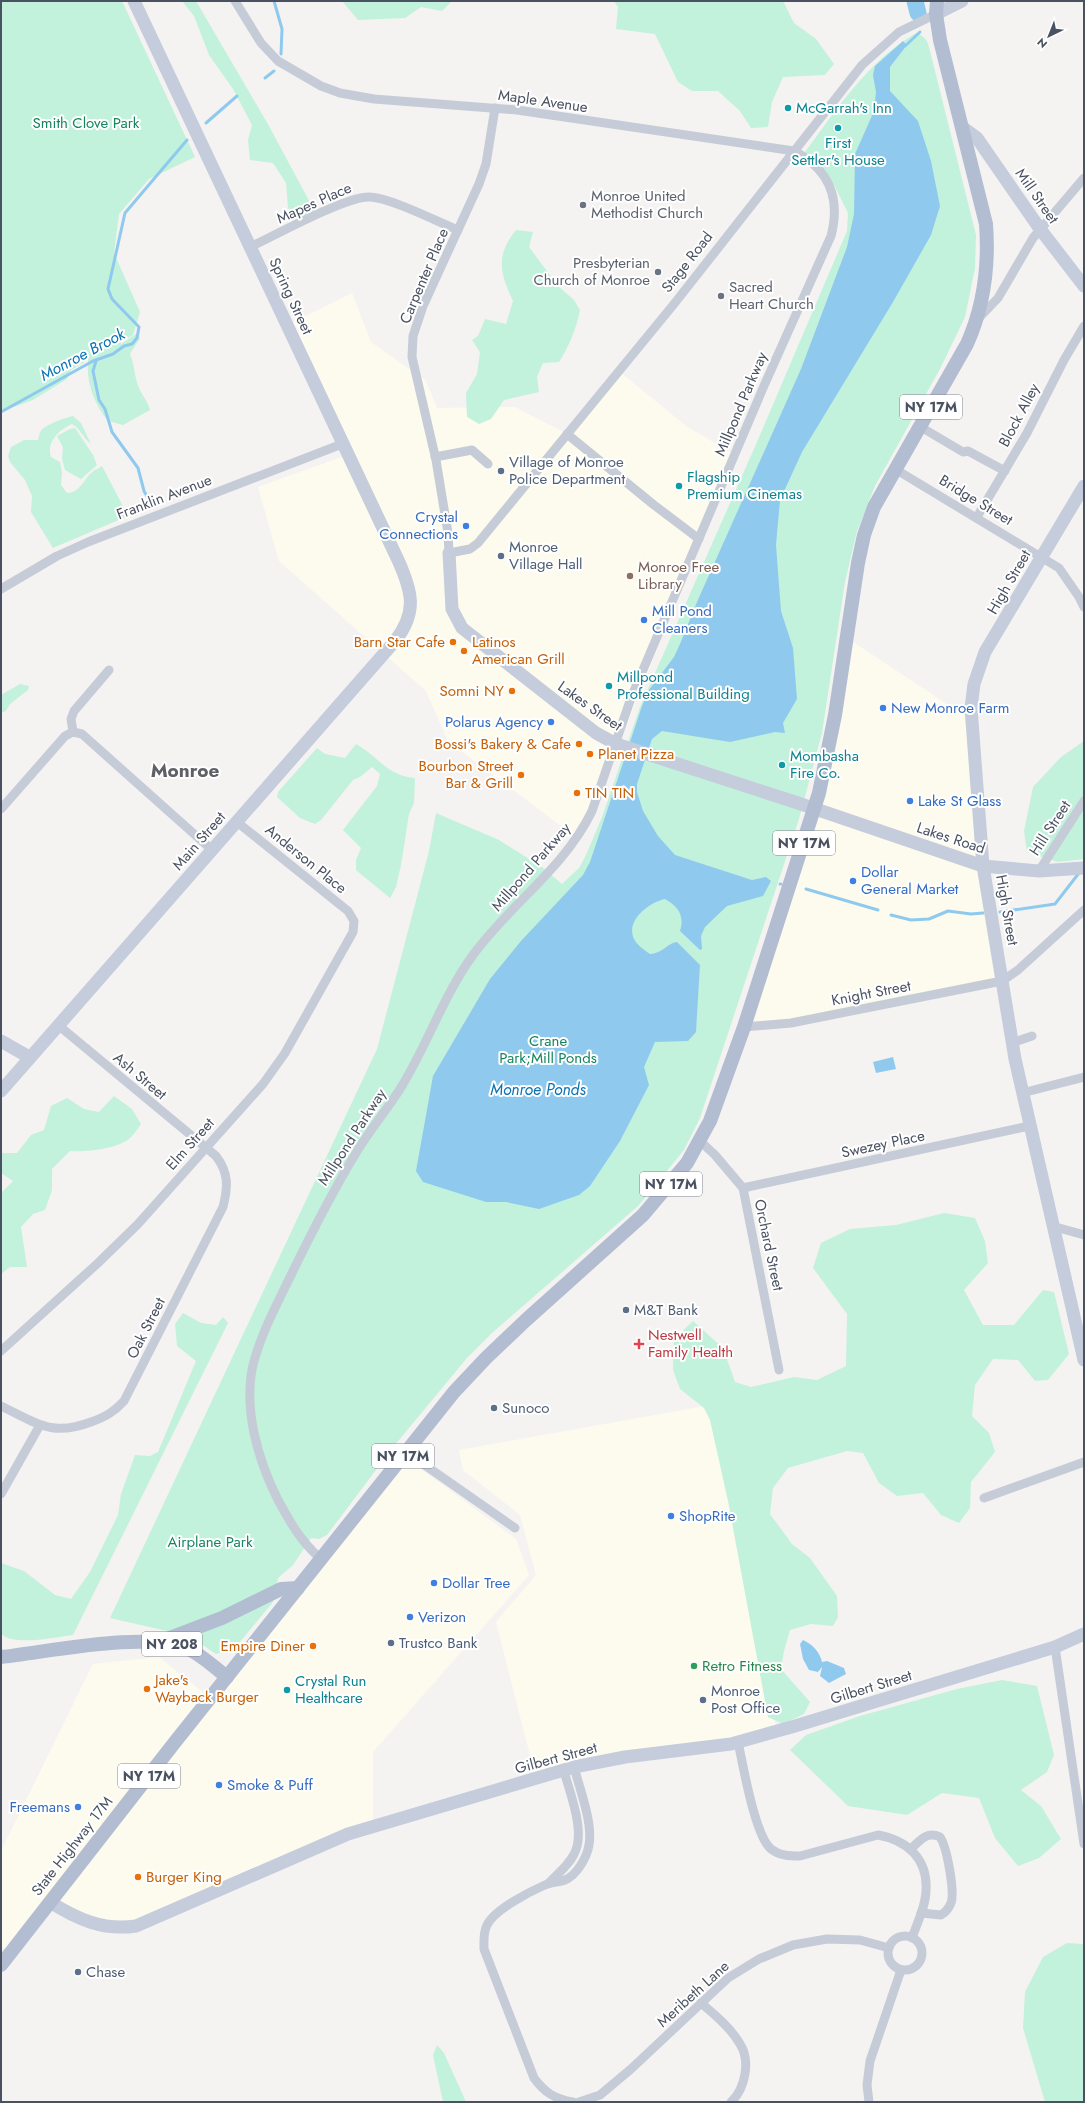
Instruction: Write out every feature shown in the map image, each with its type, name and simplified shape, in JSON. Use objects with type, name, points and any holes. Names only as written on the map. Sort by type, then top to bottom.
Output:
[{"type":"main road","name":"NY 17M","points":[[321,1560],[454,1392],[486,1358],[643,1215],[674,1180],[700,1141],[710,1121],[744,1027],[814,810],[830,744],[864,536],[874,507],[967,344],[977,320],[985,282],[988,248],[986,224],[962,127],[936,8]]},
{"type":"main road","name":"State Highway 17M","points":[[1,1965],[227,1677],[321,1560]]},
{"type":"main road","points":[[159,1642],[222,1618],[280,1589],[298,1588]]},
{"type":"main road","name":"NY 208","points":[[1,1657],[107,1644],[159,1642],[190,1650],[227,1677]]},
{"type":"street","name":"Spring Street","points":[[134,1],[408,584],[411,607]]},
{"type":"street","name":"Maple Avenue","points":[[235,1],[261,43],[278,60],[292,70],[321,86],[354,96],[374,100],[495,108],[794,151]]},
{"type":"street","name":"Stage Road","points":[[448,553],[470,549],[478,544],[664,316],[839,93],[876,51],[899,32],[936,8],[962,1]]},
{"type":"street","name":"Carpenter Place","points":[[448,553],[448,533],[435,457],[412,357],[413,336],[423,306],[481,178],[495,108]]},
{"type":"street","name":"Mill Street","points":[[962,127],[977,138],[1040,229],[1084,286]]},
{"type":"street","name":"Millpond Parkway","points":[[321,1560],[305,1544],[288,1519],[270,1485],[251,1419],[253,1365],[266,1327],[335,1188],[357,1151],[414,1065],[455,983],[472,955],[532,892],[577,838],[584,827],[621,746],[631,698],[763,388],[831,236],[835,220],[835,201],[826,178],[812,162],[794,151]]},
{"type":"street","points":[[977,320],[998,298],[1032,238],[1084,178]]},
{"type":"street","name":"Mapes Place","points":[[250,247],[344,203],[365,197],[386,201],[458,230]]},
{"type":"street","name":"Block Alley","points":[[977,517],[1027,433],[1064,360],[1084,326]]},
{"type":"street","points":[[919,426],[963,452],[968,451],[1005,471]]},
{"type":"street","points":[[567,434],[654,505],[700,539]]},
{"type":"street","name":"Franklin Avenue","points":[[1,589],[58,556],[88,542],[342,444]]},
{"type":"street","points":[[435,457],[472,450],[488,464]]},
{"type":"street","name":"Bridge Street","points":[[895,469],[977,517],[1059,568],[1084,607]]},
{"type":"street","name":"High Street","points":[[1084,486],[986,652],[974,684],[971,720],[983,866],[1012,1044],[1052,1226],[1080,1326],[1084,1360]]},
{"type":"street","name":"Lakes Street","points":[[448,553],[452,609],[462,628],[596,733],[621,746],[814,810]]},
{"type":"street","name":"Main Street","points":[[1,1091],[402,632],[409,618],[411,607]]},
{"type":"street","points":[[73,732],[71,719],[74,711],[109,670]]},
{"type":"street","points":[[1,809],[65,736],[73,732],[82,734],[212,850]]},
{"type":"street","name":"Hill Street","points":[[1039,871],[1084,801]]},
{"type":"street","name":"Lakes Road","points":[[814,810],[983,866],[1039,871],[1084,868]]},
{"type":"street","name":"Anderson Place","points":[[237,822],[341,905],[348,911],[354,921]]},
{"type":"street","points":[[1002,981],[1018,970],[1084,910]]},
{"type":"street","name":"Elm Street","points":[[1,1351],[98,1263],[138,1224],[272,1073],[351,936],[354,928],[354,921]]},
{"type":"street","name":"Knight Street","points":[[744,1027],[761,1027],[791,1023],[1002,981]]},
{"type":"street","name":"Ash Street","points":[[58,1025],[206,1147]]},
{"type":"street","points":[[1012,1044],[1032,1036]]},
{"type":"street","points":[[1,1041],[29,1058]]},
{"type":"street","points":[[1022,1093],[1084,1077]]},
{"type":"street","name":"Swezey Place","points":[[743,1188],[1029,1126]]},
{"type":"street","name":"Orchard Street","points":[[700,1141],[715,1155],[743,1188],[780,1370]]},
{"type":"street","name":"Oak Street","points":[[1,1406],[56,1430],[73,1429],[107,1416],[124,1401],[223,1207],[228,1189],[223,1166],[206,1147]]},
{"type":"street","points":[[1052,1226],[1084,1235]]},
{"type":"street","points":[[1,1494],[40,1424]]},
{"type":"street","points":[[406,1452],[515,1528]]},
{"type":"street","points":[[984,1498],[1084,1462]]},
{"type":"street","name":"Gilbert Street","points":[[50,1902],[76,1917],[99,1926],[117,1928],[136,1926],[348,1834],[569,1769],[625,1757],[738,1742],[1055,1648],[1084,1634]]},
{"type":"street","points":[[1055,1648],[1084,1844]]},
{"type":"street","points":[[738,1742],[761,1836],[772,1850],[788,1856],[800,1856],[878,1836],[891,1837],[910,1849],[922,1864],[926,1890],[921,1913],[912,1938]]},
{"type":"street","points":[[569,1769],[587,1820],[589,1845],[586,1856],[566,1880],[548,1884],[508,1905],[494,1916],[487,1924],[484,1935],[484,1949],[534,2078],[543,2090],[556,2099],[573,2102]]},
{"type":"street","points":[[910,1849],[926,1835],[934,1834],[940,1836],[947,1852],[952,1902],[948,1910],[941,1915],[921,1913]]},
{"type":"street","points":[[901,1937],[912,1938],[920,1945],[922,1956],[917,1966],[906,1971],[901,1970],[891,1964],[888,1954],[889,1948],[895,1939],[901,1937]]},
{"type":"street","name":"Meribeth Lane","points":[[579,2102],[600,2095],[728,1978],[759,1959],[792,1945],[826,1939],[860,1940],[889,1948]]},
{"type":"street","points":[[869,2102],[867,2084],[870,2061],[901,1970]]},
{"type":"street","points":[[701,2003],[724,2024],[741,2045],[745,2061],[745,2080],[736,2097],[731,2102]]},
{"type":"shaded area","points":[[352,293],[371,342],[426,381],[437,408],[515,407],[567,434],[620,372],[686,426],[735,455],[592,811],[577,838],[448,741],[426,691],[279,561],[258,487],[353,453],[292,323]]},
{"type":"shaded area","points":[[847,638],[971,720],[1002,981],[744,1027],[819,793]]},
{"type":"shaded area","points":[[711,1405],[776,1728],[536,1779],[496,1622],[536,1575],[520,1515],[463,1470],[459,1450]]},
{"type":"shaded area","points":[[403,1456],[516,1539],[529,1575],[373,1752],[373,1827],[127,1928],[50,1902],[10,1954],[1,1946],[1,1851],[93,1664],[159,1657],[210,1698]]},
{"type":"green space","name":"Smith Clove Park","points":[[1,1],[122,1],[195,157],[149,179],[119,214],[114,253],[140,312],[133,335],[121,342],[121,344],[136,334],[140,338],[130,354],[137,384],[150,410],[123,425],[108,421],[95,400],[88,376],[88,360],[71,370],[67,379],[33,400],[1,410]]},
{"type":"green space","points":[[182,1],[196,1],[269,126],[314,210],[313,214],[302,220],[288,208],[286,183],[273,163],[250,160],[248,140],[252,125],[233,89],[209,55],[194,16]]},
{"type":"green space","points":[[342,1],[452,1],[442,11],[421,7],[405,18],[358,20]]},
{"type":"green space","points":[[614,1],[783,1],[794,23],[816,39],[834,64],[825,75],[783,77],[772,102],[768,127],[751,128],[740,111],[718,91],[692,91],[678,82],[655,34],[616,29],[618,7]]},
{"type":"green space","name":"Crane Park;Mill Ponds","points":[[916,33],[925,38],[928,44],[976,235],[975,268],[965,317],[941,367],[875,486],[857,531],[845,582],[822,733],[799,819],[700,1118],[684,1150],[638,1206],[492,1333],[467,1358],[394,1446],[327,1535],[319,1539],[311,1538],[293,1565],[278,1578],[273,1602],[234,1649],[216,1654],[189,1636],[110,1618],[377,1049],[429,851],[436,813],[499,840],[542,867],[562,884],[579,868],[586,855],[602,817],[640,707],[757,442],[847,231],[848,213],[834,185],[805,152],[854,87],[883,57]]},
{"type":"green space","points":[[516,230],[533,232],[529,247],[558,286],[574,300],[580,310],[572,338],[559,362],[543,363],[537,377],[539,392],[504,400],[491,419],[479,424],[467,417],[466,393],[477,374],[480,352],[472,340],[478,336],[485,319],[506,324],[513,301],[505,282],[502,257],[509,239]]},
{"type":"green space","points":[[73,416],[81,423],[91,444],[72,424],[58,433],[54,438],[50,447],[50,452],[51,457],[60,462],[62,473],[61,485],[67,493],[75,491],[93,471],[102,466],[128,516],[53,548],[31,512],[32,496],[25,480],[10,462],[8,456],[11,447],[24,440],[38,440],[40,432],[46,426]]},
{"type":"green space","points":[[75,428],[93,455],[97,465],[81,479],[65,470],[62,458],[63,447],[57,436]]},
{"type":"green space","points":[[20,684],[29,686],[28,690],[10,704],[6,711],[1,713],[1,695]]},
{"type":"green space","points":[[1084,741],[1084,859],[1058,862],[1027,852],[1024,831],[1033,787],[1061,757]]},
{"type":"green space","points":[[356,744],[390,770],[397,774],[415,778],[414,803],[409,814],[396,887],[390,898],[356,870],[356,860],[361,848],[343,830],[377,786],[380,774],[372,767],[360,777],[353,780],[321,820],[315,824],[300,818],[277,797],[278,792],[317,748],[325,754],[345,758]]},
{"type":"green space","points":[[114,1096],[132,1109],[141,1124],[126,1141],[102,1149],[70,1151],[52,1169],[52,1190],[45,1210],[33,1214],[21,1227],[27,1267],[10,1267],[1,1274],[1,1193],[13,1181],[1,1173],[1,1153],[17,1153],[31,1135],[44,1130],[51,1106],[67,1098],[84,1109],[99,1112]]},
{"type":"green space","points":[[944,1213],[975,1218],[985,1241],[988,1263],[964,1290],[983,1325],[1014,1325],[1043,1290],[1054,1292],[1069,1354],[1048,1380],[1035,1381],[1018,1360],[993,1359],[975,1385],[972,1416],[989,1433],[995,1452],[971,1482],[970,1508],[959,1523],[941,1515],[923,1493],[897,1496],[879,1483],[863,1453],[847,1451],[788,1468],[773,1488],[770,1514],[792,1544],[810,1558],[837,1596],[838,1617],[833,1626],[811,1624],[790,1630],[781,1669],[810,1702],[804,1714],[783,1724],[768,1717],[728,1501],[710,1420],[704,1408],[680,1389],[673,1370],[674,1339],[693,1321],[723,1348],[735,1382],[751,1387],[794,1377],[817,1380],[846,1366],[847,1314],[813,1268],[821,1243],[850,1229],[896,1225]]},
{"type":"green space","points":[[183,1313],[201,1323],[216,1325],[223,1317],[228,1323],[73,1635],[34,1640],[14,1640],[6,1637],[1,1633],[1,1563],[24,1571],[55,1595],[71,1599],[90,1572],[118,1515],[121,1494],[135,1455],[150,1456],[158,1452],[196,1361],[177,1346],[175,1324]]},
{"type":"green space","points":[[1002,1680],[1037,1686],[1054,1755],[1047,1772],[1021,1790],[1041,1806],[1061,1839],[1039,1858],[1018,1866],[995,1838],[979,1798],[942,1793],[907,1815],[848,1806],[790,1750],[806,1735],[860,1716],[957,1689]]},
{"type":"green space","points":[[1067,1943],[1084,1944],[1084,2102],[1045,2102],[1023,2028],[1025,1992],[1043,1957]]},
{"type":"green space","points":[[437,2045],[444,2053],[466,2102],[443,2102],[433,2055]]},
{"type":"water","name":"Monroe Ponds","points":[[903,41],[907,45],[890,67],[890,91],[918,121],[931,161],[940,206],[931,235],[893,302],[802,452],[780,500],[776,545],[781,611],[793,648],[797,699],[783,723],[785,733],[775,732],[730,742],[662,731],[652,739],[637,784],[637,792],[643,811],[658,836],[675,855],[752,880],[766,877],[771,881],[763,896],[727,906],[705,927],[701,936],[702,949],[700,950],[680,931],[682,921],[681,916],[677,908],[665,899],[646,908],[636,919],[632,932],[634,939],[645,951],[650,954],[659,952],[677,942],[700,965],[696,1032],[688,1041],[655,1042],[644,1067],[649,1085],[620,1141],[590,1186],[579,1195],[539,1209],[506,1202],[486,1202],[423,1182],[416,1171],[433,1076],[490,979],[521,941],[583,875],[590,862],[642,706],[649,690],[674,657],[801,369],[847,247],[854,214],[855,154],[874,111],[876,92],[873,75],[875,66]]},
{"type":"water","points":[[893,1057],[896,1069],[876,1073],[873,1062]]},
{"type":"water","points":[[803,1640],[815,1649],[822,1662],[827,1661],[844,1668],[846,1674],[829,1683],[820,1676],[822,1667],[818,1672],[809,1670],[803,1659],[800,1644]]},
{"type":"waterway","name":"Monroe Brook","points":[[274,1],[282,29],[281,54]]},
{"type":"waterway","points":[[915,1],[918,13]]},
{"type":"waterway","points":[[905,46],[920,32]]},
{"type":"waterway","name":"Monroe Brook","points":[[265,78],[274,71]]},
{"type":"waterway","name":"Monroe Brook","points":[[206,123],[237,96]]},
{"type":"waterway","name":"Monroe Brook","points":[[1,412],[93,361],[113,354],[124,346],[132,344],[137,338],[139,327],[112,299],[108,289],[125,213],[187,140]]},
{"type":"waterway","points":[[96,361],[93,371],[99,400],[105,409],[112,432],[138,468],[144,491],[149,500]]},
{"type":"waterway","points":[[1000,912],[1055,904],[1079,873]]},
{"type":"waterway","points":[[806,889],[878,910]]},
{"type":"waterway","points":[[891,915],[911,920],[929,919],[948,911],[971,914],[983,913]]},
{"type":"place","name":"McGarrah's Inn","points":[[788,108]]},
{"type":"place","name":"First Settler's House","points":[[838,128]]},
{"type":"place","name":"Monroe United Methodist Church","points":[[583,205]]},
{"type":"place","name":"Presbyterian Church of Monroe","points":[[658,272]]},
{"type":"place","name":"Sacred Heart Church","points":[[721,296]]},
{"type":"place","name":"Village of Monroe Police Department","points":[[501,471]]},
{"type":"place","name":"Flagship Premium Cinemas","points":[[679,486]]},
{"type":"place","name":"Crystal Connections","points":[[466,526]]},
{"type":"place","name":"Monroe Village Hall","points":[[501,556]]},
{"type":"place","name":"Monroe Free Library","points":[[630,576]]},
{"type":"place","name":"Mill Pond Cleaners","points":[[644,620]]},
{"type":"place","name":"Barn Star Cafe","points":[[453,642]]},
{"type":"place","name":"Latinos American Grill","points":[[464,651]]},
{"type":"place","name":"Millpond Professional Building","points":[[609,686]]},
{"type":"place","name":"Somni NY","points":[[512,691]]},
{"type":"place","name":"New Monroe Farm","points":[[883,708]]},
{"type":"place","name":"Polarus Agency","points":[[551,722]]},
{"type":"place","name":"Bossi's Bakery & Cafe","points":[[579,744]]},
{"type":"place","name":"Planet Pizza","points":[[590,754]]},
{"type":"place","name":"Mombasha Fire Co.","points":[[782,765]]},
{"type":"place","name":"Bourbon Street Bar & Grill","points":[[521,775]]},
{"type":"place","name":"TIN TIN","points":[[577,793]]},
{"type":"place","name":"Lake St Glass","points":[[910,801]]},
{"type":"place","name":"Dollar General Market","points":[[853,881]]},
{"type":"place","name":"M&T Bank","points":[[626,1310]]},
{"type":"place","name":"Nestwell Family Health","points":[[639,1344]]},
{"type":"place","name":"Sunoco","points":[[494,1408]]},
{"type":"place","name":"ShopRite","points":[[671,1516]]},
{"type":"place","name":"Dollar Tree","points":[[434,1583]]},
{"type":"place","name":"Verizon","points":[[410,1617]]},
{"type":"place","name":"Trustco Bank","points":[[391,1643]]},
{"type":"place","name":"Empire Diner","points":[[313,1646]]},
{"type":"place","name":"Retro Fitness","points":[[694,1666]]},
{"type":"place","name":"Jake's Wayback Burger","points":[[147,1689]]},
{"type":"place","name":"Crystal Run Healthcare","points":[[287,1690]]},
{"type":"place","name":"Monroe Post Office","points":[[703,1700]]},
{"type":"place","name":"Smoke & Puff","points":[[219,1785]]},
{"type":"place","name":"Freemans","points":[[78,1807]]},
{"type":"place","name":"Burger King","points":[[138,1877]]},
{"type":"place","name":"Chase","points":[[78,1972]]},
{"type":"district","name":"Monroe","points":[[185,770]]},
{"type":"park label","name":"Airplane Park","points":[[210,1542]]}]
